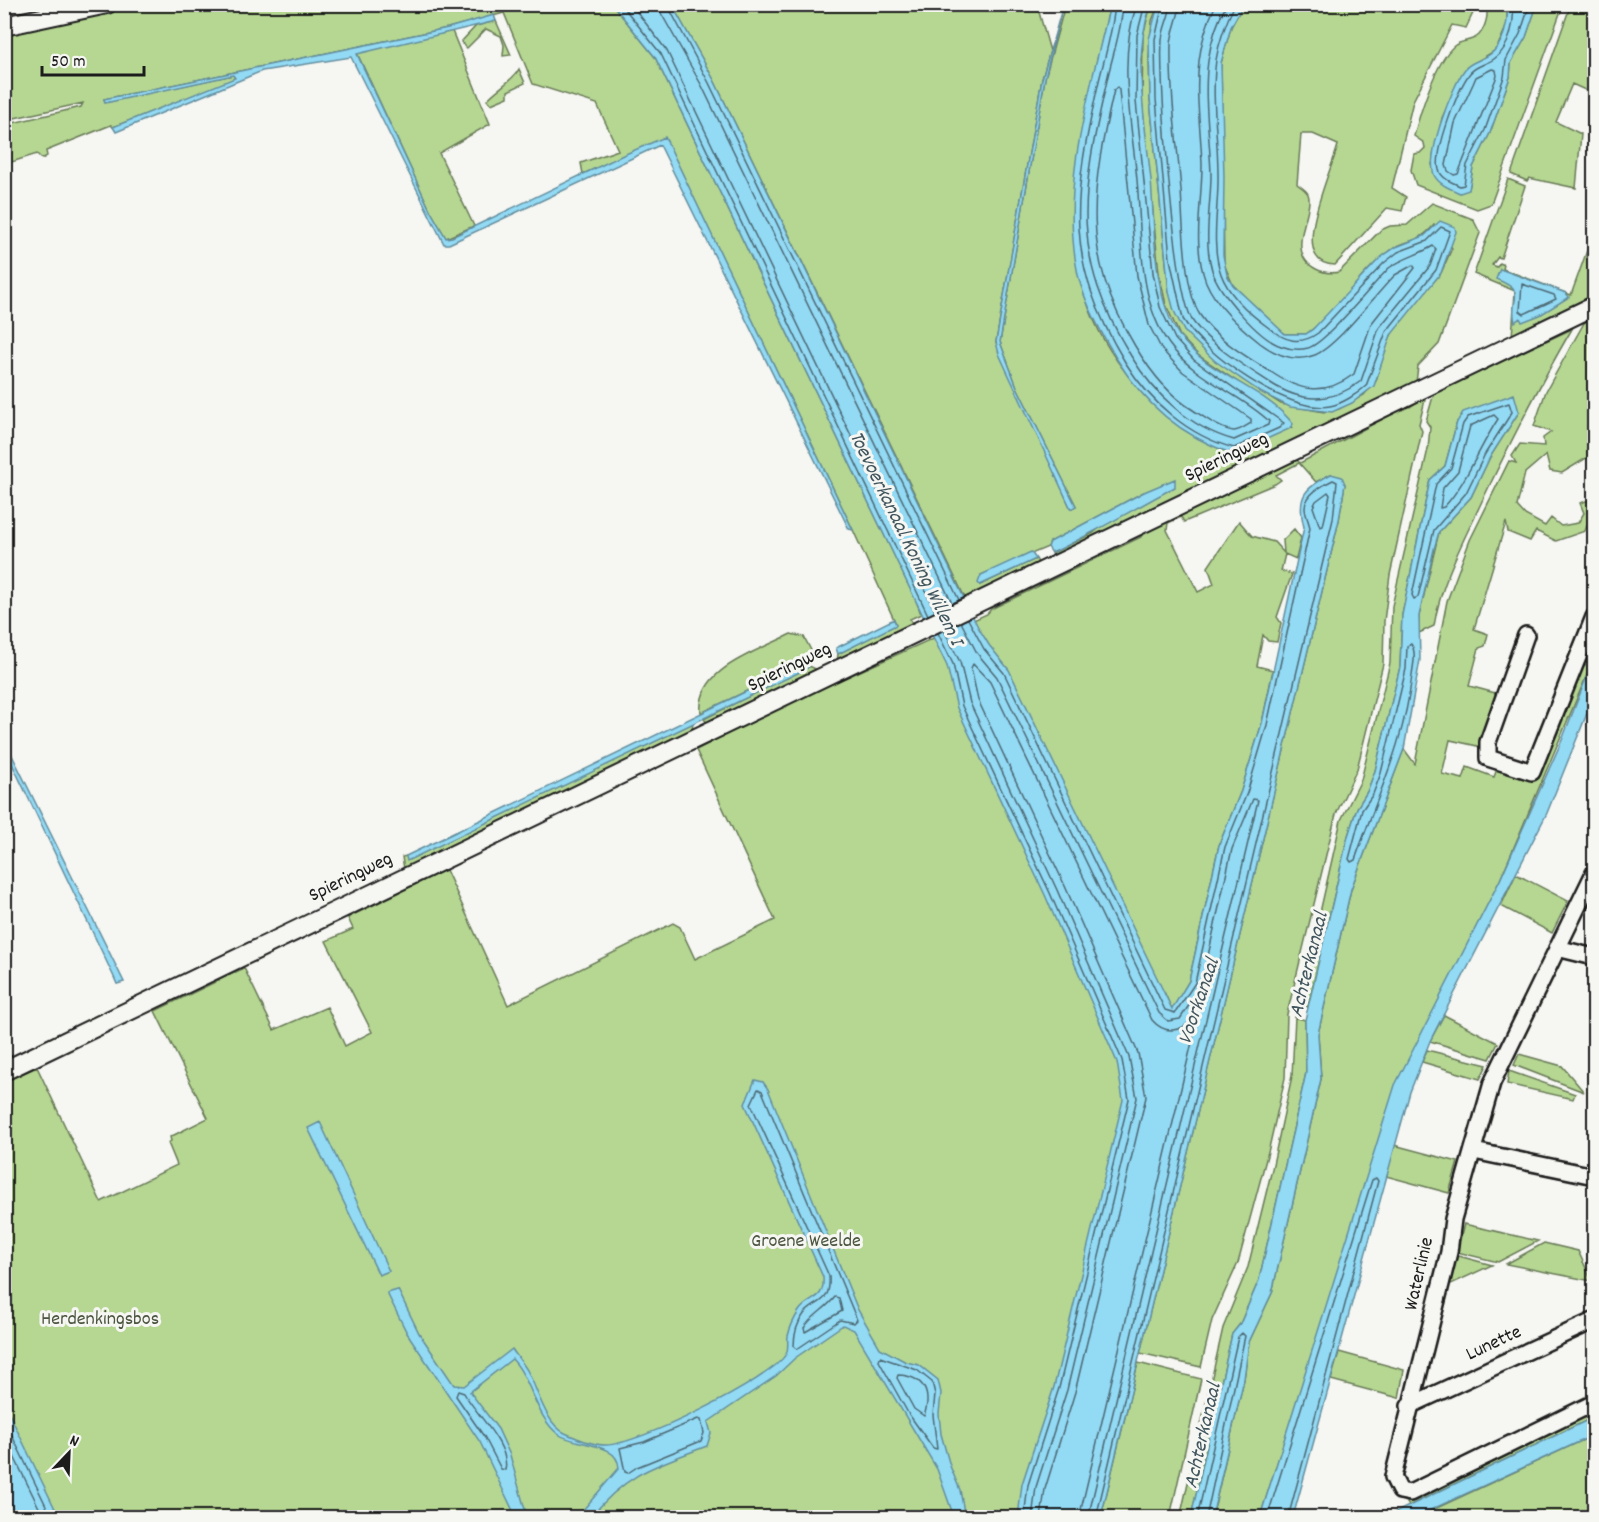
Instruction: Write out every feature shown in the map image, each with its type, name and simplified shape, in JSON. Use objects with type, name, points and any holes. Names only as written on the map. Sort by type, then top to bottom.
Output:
[{"type":"street","points":[[4,26],[107,4]]},
{"type":"street","name":"Spieringweg","points":[[4,1071],[1594,306]]},
{"type":"street","points":[[1526,634],[1488,742],[1488,758],[1532,772],[1594,617]]},
{"type":"street","name":"Waterlinie","points":[[1594,873],[1499,1065],[1453,1220],[1449,1252],[1393,1477],[1400,1491],[1410,1493],[1594,1404]]},
{"type":"street","points":[[1557,948],[1594,957]]},
{"type":"street","points":[[1474,1151],[1594,1176]]},
{"type":"street","name":"Lunette","points":[[1409,1406],[1593,1321],[1594,1325]]},
{"type":"green space","points":[[1462,4],[1473,13],[1466,28],[1452,25],[1413,101],[1392,188],[1406,197],[1402,211],[1387,208],[1335,265],[1321,261],[1314,250],[1312,234],[1321,194],[1338,145],[1313,134],[1301,134],[1297,184],[1308,194],[1309,201],[1302,232],[1302,252],[1306,262],[1316,269],[1327,273],[1339,272],[1381,230],[1390,226],[1407,225],[1432,203],[1473,219],[1480,233],[1439,344],[1418,366],[1416,383],[1130,518],[1129,522],[1056,558],[1052,553],[1093,533],[1144,492],[1050,542],[1048,547],[981,575],[980,585],[1036,559],[1040,566],[966,600],[714,80],[672,5],[1037,5],[1050,51],[1042,79],[996,342],[1071,509],[1076,506],[1017,387],[1000,342],[1045,78],[1065,5],[1110,5],[1078,155],[1074,205],[1076,253],[1086,300],[1107,346],[1141,390],[1182,428],[1205,442],[1233,454],[1292,427],[1292,424],[1273,406],[1198,355],[1180,336],[1166,305],[1159,273],[1142,101],[1143,35],[1151,5],[1158,5],[1152,21],[1149,58],[1150,99],[1169,292],[1240,378],[1281,404],[1324,412],[1339,409],[1364,395],[1376,381],[1386,346],[1395,327],[1441,273],[1452,248],[1434,225],[1417,239],[1397,246],[1379,259],[1329,315],[1306,334],[1285,334],[1233,285],[1224,264],[1221,63],[1231,27],[1243,5]]},
{"type":"green space","points":[[1571,4],[1594,5],[1594,62],[1589,78],[1594,79],[1594,94],[1572,84],[1556,122],[1581,134],[1576,188],[1529,178],[1527,181],[1511,174]]},
{"type":"green space","points":[[121,5],[613,5],[655,57],[917,603],[921,614],[910,619],[913,625],[837,662],[838,654],[896,624],[665,138],[583,174],[581,163],[618,150],[597,104],[533,84],[504,13],[448,28],[104,99],[106,102],[233,75],[235,79],[46,151],[47,156],[42,159],[37,154],[5,164],[4,125],[81,107],[83,103],[5,120],[5,33]]},
{"type":"green space","points":[[1485,5],[1507,5],[1507,25],[1496,50],[1466,68],[1460,78],[1442,118],[1432,165],[1469,189],[1473,167],[1490,133],[1510,77],[1511,63],[1526,37],[1537,5],[1563,5],[1491,204],[1477,209],[1416,185],[1411,170],[1414,154],[1420,153],[1425,148],[1424,143],[1414,136],[1435,75],[1447,53],[1454,46],[1479,35],[1487,16]]},
{"type":"green space","points":[[496,21],[511,55],[503,56],[504,45],[501,36],[486,29],[467,48],[461,42],[476,26]]},
{"type":"green space","points":[[452,31],[490,124],[439,153],[474,226],[446,238],[430,210],[357,53]]},
{"type":"green space","points":[[519,69],[525,83],[508,91],[508,97],[491,104],[487,100]]},
{"type":"green space","points":[[1508,179],[1525,186],[1501,258],[1498,257],[1492,265],[1497,267],[1500,263],[1504,265],[1503,269],[1571,295],[1594,231],[1590,272],[1594,301],[1512,338],[1515,291],[1474,274]]},
{"type":"green space","points":[[1594,317],[1594,464],[1588,457],[1562,473],[1550,471],[1546,455],[1525,473],[1517,506],[1525,515],[1545,526],[1551,518],[1561,526],[1578,523],[1584,513],[1580,503],[1593,499],[1594,528],[1587,526],[1585,531],[1556,541],[1536,531],[1530,541],[1508,532],[1506,522],[1474,629],[1488,634],[1485,646],[1479,648],[1469,686],[1495,693],[1497,698],[1482,747],[1450,740],[1442,774],[1463,779],[1467,767],[1494,777],[1498,766],[1532,778],[1594,626],[1594,658],[1500,880],[1420,1038],[1331,1293],[1260,1517],[1212,1518],[1244,1379],[1249,1342],[1272,1293],[1321,1079],[1318,1034],[1351,889],[1404,749],[1415,764],[1447,601],[1470,540],[1509,461],[1516,463],[1512,456],[1520,444],[1544,446],[1543,438],[1551,432],[1534,426],[1546,391],[1584,323]]},
{"type":"green space","points":[[1572,329],[1526,413],[1461,545],[1442,593],[1434,626],[1419,633],[1419,616],[1439,532],[1471,497],[1490,457],[1519,412],[1457,422],[1445,466],[1430,480],[1402,615],[1400,667],[1375,771],[1367,792],[1357,808],[1348,836],[1308,1007],[1299,1005],[1341,820],[1361,780],[1390,663],[1392,606],[1428,449],[1430,427],[1426,421],[1434,393]]},
{"type":"green space","name":"Groene Weelde","points":[[1426,396],[1419,424],[1422,431],[1390,575],[1384,621],[1383,664],[1357,769],[1336,814],[1287,1014],[1285,1078],[1269,1148],[1238,1263],[1212,1320],[1201,1367],[1140,1353],[1339,520],[1345,484],[1331,474],[1316,482],[1299,463],[1276,475],[1281,480],[1275,484],[1184,522],[1181,517],[1168,523],[1167,530],[1198,592],[1214,584],[1208,567],[1239,521],[1252,536],[1274,542],[1284,553],[1283,540],[1294,529],[1301,538],[1296,559],[1285,554],[1281,571],[1292,574],[1277,617],[1281,623],[1277,642],[1268,641],[1263,635],[1257,666],[1273,670],[1262,723],[1241,791],[1219,845],[1189,981],[1172,1010],[1165,994],[1018,1517],[58,1517],[5,1407],[5,1081],[37,1067],[101,1202],[177,1165],[168,1143],[171,1141],[170,1137],[208,1118],[155,1011],[244,968],[274,1030],[327,1007],[345,1046],[372,1032],[326,941],[353,929],[348,918],[351,916],[443,871],[446,870],[508,1005],[673,923],[680,927],[695,959],[775,920],[696,750],[712,742],[710,739],[987,614],[991,609],[1141,537],[1143,530],[1295,458],[1300,463],[1409,405],[1410,407]]},
{"type":"green space","points":[[791,634],[804,637],[814,656],[807,662],[701,713],[702,697],[708,684],[719,673],[732,663]]},
{"type":"green space","points":[[809,666],[818,670],[708,724],[704,719]]},
{"type":"green space","points":[[693,723],[692,730],[657,748],[404,869],[402,857],[406,856],[408,860]]},
{"type":"green space","points":[[1516,874],[1568,901],[1552,933],[1501,906]]},
{"type":"green space","points":[[1444,1015],[1498,1043],[1490,1059],[1430,1041]]},
{"type":"green space","points":[[1295,1017],[1305,1020],[1306,1073],[1259,1280],[1240,1324],[1232,1334],[1191,1517],[1180,1518],[1223,1328],[1248,1267],[1272,1169],[1292,1076]]},
{"type":"green space","points":[[1427,1050],[1487,1065],[1480,1079],[1422,1062]]},
{"type":"green space","points":[[1519,1054],[1562,1066],[1584,1092],[1514,1065]]},
{"type":"green space","points":[[1509,1071],[1575,1094],[1573,1099],[1507,1084]]},
{"type":"green space","points":[[1394,1145],[1458,1162],[1449,1193],[1386,1176]]},
{"type":"green space","points":[[1464,1224],[1538,1241],[1498,1262],[1457,1252]]},
{"type":"green space","points":[[1544,1243],[1578,1251],[1592,1281],[1506,1264]]},
{"type":"green space","points":[[1455,1255],[1492,1265],[1449,1285]]},
{"type":"green space","points":[[1339,1352],[1404,1370],[1399,1398],[1331,1380]]},
{"type":"green space","points":[[1138,1363],[1201,1379],[1170,1517],[1101,1517]]},
{"type":"green space","points":[[1594,1408],[1594,1417],[1409,1506],[1407,1503],[1410,1497],[1439,1487],[1441,1482],[1461,1473],[1466,1475],[1483,1466],[1484,1462],[1528,1441],[1531,1443],[1550,1433],[1552,1429]]},
{"type":"green space","points":[[1594,1435],[1594,1517],[1415,1518],[1592,1436]]},
{"type":"water","points":[[613,5],[672,5],[714,80],[978,627],[1009,670],[1172,1009],[1189,981],[1219,845],[1241,791],[1262,723],[1304,527],[1302,500],[1309,489],[1331,474],[1342,477],[1345,484],[1339,520],[1101,1517],[1018,1517],[1022,1484],[1054,1387],[1123,1100],[1117,1062],[1045,895],[957,708],[947,666],[655,57]]},
{"type":"water","points":[[1063,5],[1045,78],[1000,342],[1017,387],[1076,506],[1071,509],[999,354],[996,342],[1042,79]]},
{"type":"water","points":[[1110,5],[1151,5],[1142,43],[1142,95],[1156,260],[1159,281],[1170,319],[1179,335],[1205,361],[1267,400],[1293,424],[1289,429],[1233,454],[1214,447],[1181,428],[1166,417],[1139,390],[1116,358],[1099,328],[1078,275],[1073,241],[1072,207],[1079,139]]},
{"type":"water","points":[[1158,5],[1243,5],[1231,27],[1221,63],[1224,177],[1223,255],[1227,275],[1233,285],[1285,334],[1306,334],[1313,329],[1380,258],[1396,247],[1424,236],[1440,221],[1455,227],[1456,232],[1441,273],[1391,335],[1374,386],[1352,403],[1332,412],[1290,407],[1262,393],[1215,361],[1184,331],[1174,311],[1169,292],[1150,99],[1149,39]]},
{"type":"water","points":[[1507,5],[1537,5],[1526,37],[1511,63],[1510,77],[1490,133],[1473,167],[1469,190],[1460,193],[1442,184],[1434,175],[1434,152],[1437,137],[1447,104],[1465,69],[1494,51],[1502,39],[1506,25]]},
{"type":"water","points":[[494,15],[496,21],[357,54],[430,210],[446,238],[665,137],[853,530],[849,529],[660,145],[449,244],[444,244],[351,57],[262,71],[116,132],[113,127],[235,78],[233,75],[105,103],[104,99],[448,28]]},
{"type":"water","points":[[1500,269],[1566,293],[1569,297],[1540,315],[1522,322],[1520,318],[1515,322],[1515,292],[1496,279]]},
{"type":"water","points":[[1514,394],[1519,412],[1490,457],[1471,497],[1439,532],[1434,549],[1419,616],[1420,660],[1404,749],[1351,889],[1318,1034],[1321,1079],[1272,1293],[1249,1342],[1244,1379],[1212,1517],[1191,1517],[1232,1334],[1240,1324],[1259,1280],[1306,1073],[1305,1020],[1348,836],[1357,808],[1367,792],[1375,771],[1400,667],[1402,615],[1430,480],[1445,466],[1457,422],[1463,412]]},
{"type":"water","points":[[1175,479],[1175,487],[1099,529],[1052,553],[1048,547],[1050,542],[1144,492]]},
{"type":"water","points":[[1031,552],[1036,559],[980,585],[978,583],[981,575]]},
{"type":"water","points":[[894,619],[896,625],[838,654],[836,648]]},
{"type":"water","points":[[1594,658],[1594,696],[1547,813],[1430,1041],[1410,1092],[1293,1517],[1260,1517],[1395,1085],[1500,880],[1562,740]]},
{"type":"water","points":[[807,662],[809,667],[804,670],[407,861],[406,856]]},
{"type":"water","points":[[4,739],[124,982],[117,984],[5,749]]},
{"type":"water","points":[[755,1080],[763,1082],[768,1089],[858,1310],[880,1348],[906,1362],[919,1365],[938,1380],[941,1393],[939,1414],[941,1434],[960,1490],[965,1517],[954,1517],[937,1469],[854,1330],[843,1325],[795,1358],[776,1376],[708,1422],[711,1433],[707,1446],[643,1472],[617,1490],[591,1517],[577,1517],[619,1468],[617,1460],[604,1449],[558,1434],[544,1418],[524,1377],[512,1359],[470,1392],[498,1429],[510,1455],[527,1517],[516,1517],[480,1442],[407,1333],[387,1293],[398,1290],[419,1333],[454,1385],[464,1386],[512,1349],[532,1379],[552,1422],[565,1433],[590,1443],[605,1445],[644,1435],[702,1410],[756,1379],[786,1354],[789,1333],[795,1317],[803,1306],[822,1291],[823,1277],[745,1104]]},
{"type":"water","points":[[320,1122],[389,1271],[379,1275],[308,1128]]},
{"type":"water","points":[[4,1406],[59,1517],[13,1517],[12,1506],[5,1492]]},
{"type":"water","points":[[1594,1417],[1592,1436],[1415,1517],[1386,1517]]},
{"type":"water label","name":"Toevoerkanaal Koning Willem I","points":[[905,539]]},
{"type":"water label","name":"Achterkanaal","points":[[1310,965]]},
{"type":"water label","name":"Voorkanaal","points":[[1200,1002]]},
{"type":"water label","name":"Achterkanaal","points":[[1204,1436]]},
{"type":"park label","name":"Herdenkingsbos","points":[[100,1320]]}]
